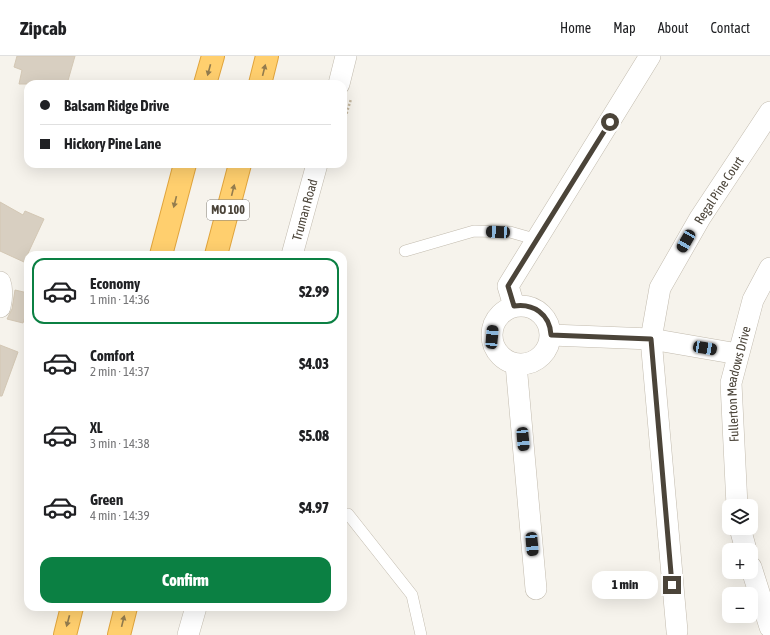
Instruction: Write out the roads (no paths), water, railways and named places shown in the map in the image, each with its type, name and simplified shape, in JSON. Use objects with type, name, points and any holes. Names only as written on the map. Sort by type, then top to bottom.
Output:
[{"type":"highway","points":[[207,80],[213,56]]},
{"type":"highway","points":[[261,80],[267,56]]},
{"type":"highway","points":[[163,251],[184,168]]},
{"type":"highway","name":"MO 100","points":[[217,251],[239,168]]},
{"type":"highway","points":[[64,635],[71,611]]},
{"type":"highway","points":[[119,635],[125,611]]},
{"type":"street","points":[[339,80],[346,56]]},
{"type":"street","points":[[514,306],[508,286],[538,240],[650,56]]},
{"type":"street","name":"Regal Pine Court","points":[[676,631],[651,339],[660,288],[700,218],[770,112]]},
{"type":"street","name":"Truman Road","points":[[293,251],[316,168]]},
{"type":"street","name":"Fullerton Meadows Drive","points":[[737,499],[731,383],[753,300],[770,268]]},
{"type":"street","points":[[0,282],[2,287],[2,299],[0,307]]},
{"type":"street","points":[[514,306],[531,307],[540,312],[547,320],[551,335],[544,354],[536,361],[526,364],[516,364],[506,360],[498,354],[493,345],[492,337],[493,327],[497,317],[505,310],[514,306]]},
{"type":"street","points":[[551,335],[651,339],[738,354]]},
{"type":"street","points":[[516,364],[536,588]]},
{"type":"street","points":[[755,579],[770,627]]},
{"type":"street","points":[[188,635],[195,611]]},
{"type":"lane","points":[[405,251],[474,231],[510,232],[538,240]]},
{"type":"lane","points":[[348,514],[412,596],[420,635]]}]
